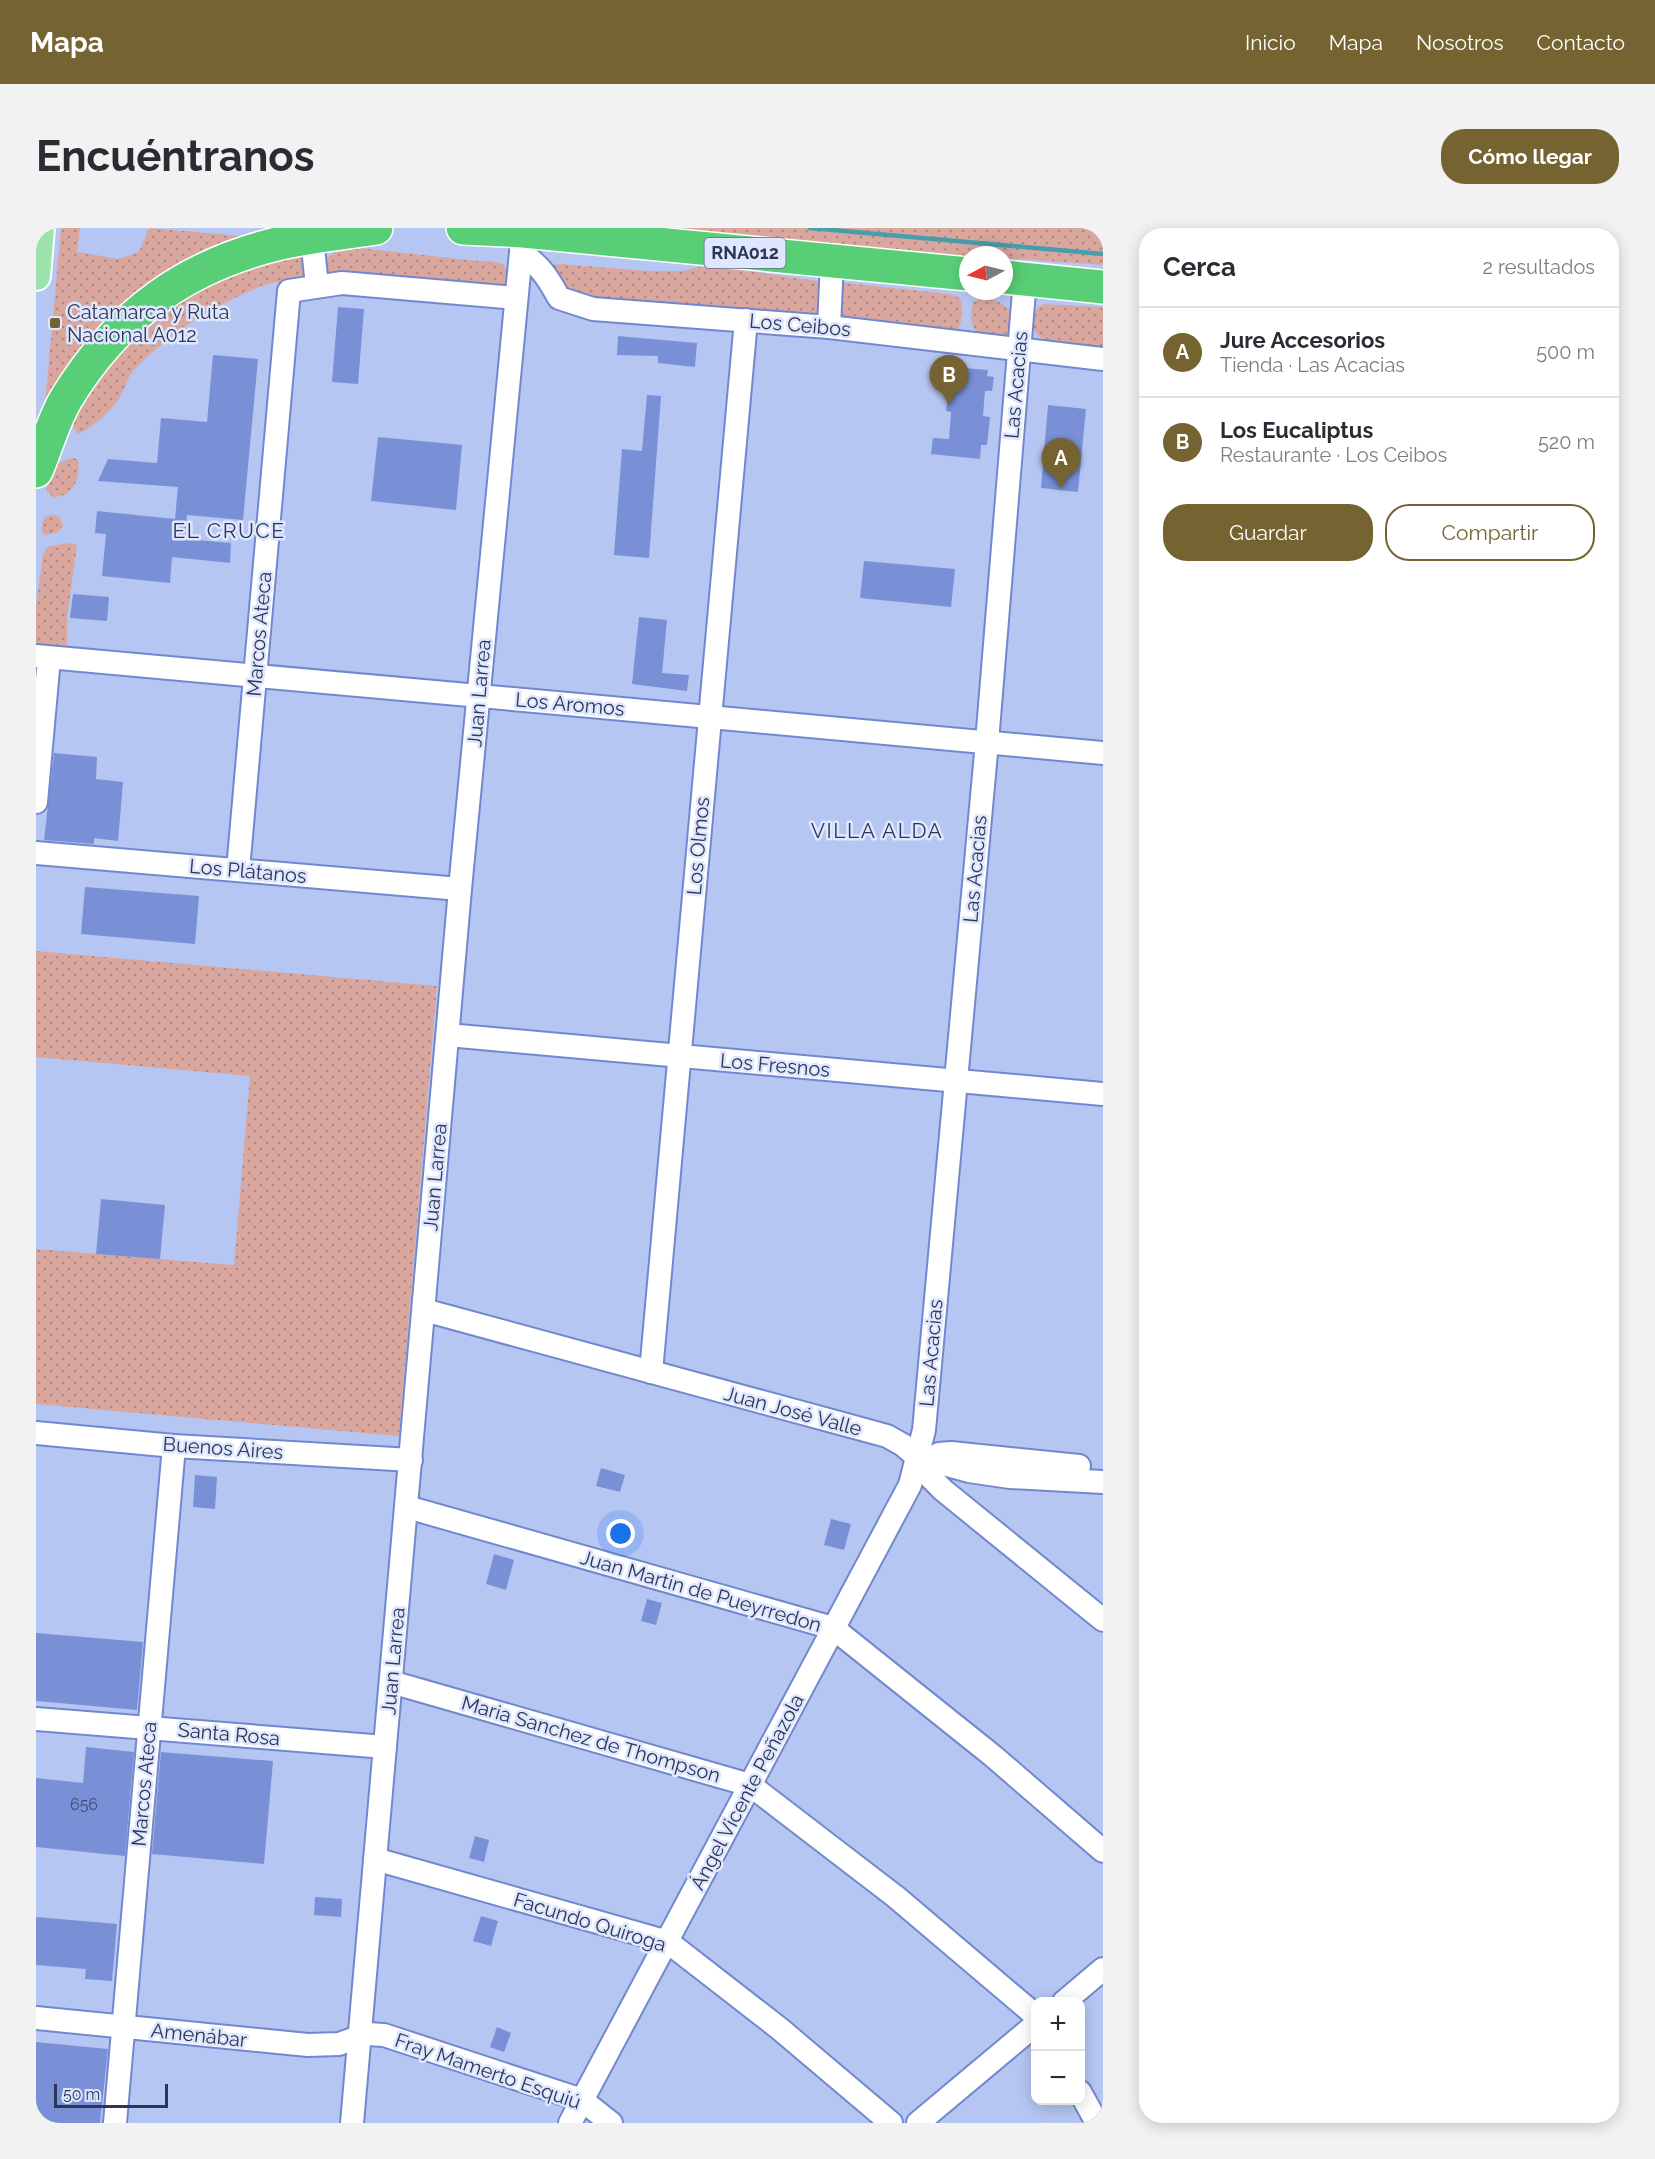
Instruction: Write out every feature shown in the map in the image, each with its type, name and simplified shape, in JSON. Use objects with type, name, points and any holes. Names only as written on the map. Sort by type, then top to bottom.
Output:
[{"type":"highway","points":[[36,471],[65,401],[92,362],[122,326],[158,296],[199,271],[281,243],[376,228]]},
{"type":"highway","name":"RNA012","points":[[463,228],[522,242],[601,233],[832,261],[959,273]]},
{"type":"highway","points":[[1014,278],[1103,287]]},
{"type":"main road","points":[[36,276],[40,228]]},
{"type":"street","points":[[327,234],[317,286],[342,283],[516,298]]},
{"type":"street","name":"Juan Larrea","points":[[352,2123],[460,889],[522,242]]},
{"type":"street","name":"Los Ceibos","points":[[522,242],[546,275],[559,298],[593,309],[829,327],[1103,359]]},
{"type":"street","points":[[829,327],[832,261]]},
{"type":"street","name":"Las Acacias","points":[[917,1457],[924,1430],[987,742],[1019,351],[1014,278]]},
{"type":"street","name":"Marcos Ateca","points":[[238,870],[289,291],[317,286]]},
{"type":"street","name":"Los Olmos","points":[[651,1372],[746,320]]},
{"type":"street","points":[[36,802],[42,657]]},
{"type":"street","name":"Los Aromos","points":[[42,657],[478,697],[709,715],[1103,753]]},
{"type":"street","name":"Los Plátanos","points":[[36,853],[460,889]]},
{"type":"street","name":"Los Fresnos","points":[[448,1035],[1103,1094]]},
{"type":"street","name":"Juan José Valle","points":[[424,1310],[887,1436],[903,1445],[917,1457],[928,1475],[942,1490],[1103,1620]]},
{"type":"street","name":"Buenos Aires","points":[[36,1433],[174,1446],[411,1460]]},
{"type":"street","name":"Marcos Ateca","points":[[115,2123],[174,1446]]},
{"type":"street","points":[[917,1457],[951,1453],[1103,1469]]},
{"type":"street","points":[[917,1457],[969,1471],[1010,1477],[1103,1482]]},
{"type":"street","name":"Ángel Vicente Peñazola","points":[[570,2123],[910,1485],[917,1457]]},
{"type":"street","name":"Juan Martin de Pueyrredon","points":[[406,1507],[833,1628],[993,1756],[1103,1851]]},
{"type":"street","name":"Maria Sanchez de Thompson","points":[[391,1682],[750,1785],[896,1897],[1031,2012]]},
{"type":"street","name":"Santa Rosa","points":[[36,1719],[385,1747]]},
{"type":"street","name":"Facundo Quiroga","points":[[375,1859],[668,1942],[780,2029],[891,2123]]},
{"type":"street","points":[[1069,1997],[1103,1969]]},
{"type":"street","name":"Amenábar","points":[[36,2018],[316,2046],[339,2044],[360,2036]]},
{"type":"street","points":[[918,2123],[1031,2028]]},
{"type":"street","name":"Fray Mamerto Esquiú","points":[[360,2036],[384,2035],[582,2100],[611,2123]]},
{"type":"street","points":[[1085,2101],[1098,2123]]},
{"type":"shaded area","points":[[61,228],[80,228],[77,252],[118,259],[139,252],[149,228],[265,238],[196,265],[43,426]]},
{"type":"shaded area","points":[[623,228],[1091,228],[1103,230],[1103,265],[1013,259],[1013,246],[959,246],[959,255]]},
{"type":"shaded area","points":[[360,248],[503,264],[509,273],[508,289],[366,272],[329,273],[324,268],[324,259],[336,252]]},
{"type":"shaded area","points":[[297,253],[305,264],[303,277],[264,285],[208,312],[176,333],[134,370],[123,392],[108,412],[78,434],[72,425],[81,406],[107,370],[120,345],[170,295]]},
{"type":"shaded area","points":[[552,265],[648,271],[683,271],[707,265],[824,282],[821,316],[812,318],[785,312],[640,301],[591,301],[566,291],[550,271]]},
{"type":"shaded area","points":[[837,282],[950,294],[959,298],[962,310],[958,329],[949,330],[892,321],[840,320]]},
{"type":"shaded area","points":[[978,300],[992,300],[1008,308],[1015,316],[1014,340],[987,336],[975,330],[971,315],[973,303]]},
{"type":"shaded area","points":[[1043,304],[1103,307],[1103,348],[1074,347],[1053,343],[1037,334],[1033,327],[1032,316]]},
{"type":"shaded area","points":[[74,458],[78,460],[79,467],[77,480],[66,494],[53,497],[46,490],[51,473],[57,465]]},
{"type":"shaded area","points":[[59,516],[63,527],[58,532],[45,535],[42,532],[42,524],[45,517]]},
{"type":"shaded area","points":[[67,543],[77,545],[67,618],[67,653],[36,648],[36,606],[43,555],[47,547]]},
{"type":"shaded area","points":[[36,951],[437,986],[399,1436],[36,1404],[36,1249],[234,1265],[250,1076],[36,1057]]},
{"type":"building","points":[[338,307],[364,309],[358,384],[332,382]]},
{"type":"building","points":[[618,336],[697,343],[695,367],[658,363],[658,356],[617,355]]},
{"type":"building","points":[[213,355],[258,359],[243,520],[187,515],[185,539],[231,543],[230,563],[172,557],[170,583],[102,576],[106,534],[95,533],[97,511],[175,519],[178,487],[98,481],[108,459],[157,463],[161,418],[207,422]]},
{"type":"building","points":[[953,367],[988,370],[987,376],[994,377],[992,391],[985,391],[983,416],[990,417],[987,445],[981,445],[980,459],[931,454],[933,438],[949,439],[951,412],[946,411],[949,380],[952,380]]},
{"type":"building","points":[[647,395],[661,396],[649,558],[614,555],[622,449],[642,451]]},
{"type":"building","points":[[1048,405],[1086,409],[1078,492],[1041,488]]},
{"type":"building","points":[[378,437],[462,445],[456,510],[371,501]]},
{"type":"building","points":[[864,561],[955,569],[951,607],[860,598]]},
{"type":"building","points":[[73,594],[109,597],[107,621],[70,618]]},
{"type":"building","points":[[639,617],[667,620],[662,673],[689,675],[687,691],[632,684]]},
{"type":"building","points":[[54,753],[97,757],[96,779],[123,782],[118,841],[94,838],[94,844],[44,840]]},
{"type":"building","points":[[85,887],[199,896],[195,944],[81,934]]},
{"type":"building","points":[[101,1199],[165,1205],[160,1259],[96,1254]]},
{"type":"building","points":[[601,1468],[625,1475],[620,1492],[596,1486]]},
{"type":"building","points":[[195,1475],[217,1477],[215,1509],[193,1507]]},
{"type":"building","points":[[831,1519],[851,1524],[844,1550],[824,1545]]},
{"type":"building","points":[[494,1554],[514,1560],[506,1590],[486,1584]]},
{"type":"building","points":[[647,1599],[662,1603],[656,1625],[641,1621]]},
{"type":"building","points":[[36,1633],[143,1642],[137,1710],[36,1701]]},
{"type":"building","points":[[86,1747],[134,1752],[125,1856],[36,1847],[36,1778],[83,1783]]},
{"type":"building","points":[[161,1752],[273,1761],[264,1864],[152,1854]]},
{"type":"building","points":[[475,1836],[489,1840],[484,1862],[469,1858]]},
{"type":"building","points":[[315,1897],[342,1899],[341,1917],[314,1915]]},
{"type":"building","points":[[481,1916],[498,1921],[491,1946],[473,1941]]},
{"type":"building","points":[[36,1917],[117,1924],[112,1981],[85,1979],[86,1969],[36,1965]]},
{"type":"building","points":[[497,2027],[511,2033],[504,2052],[490,2047]]},
{"type":"building","points":[[36,2042],[108,2049],[100,2123],[36,2123]]},
{"type":"waterway","points":[[810,228],[1103,254]]},
{"type":"place","name":"Catamarca y Ruta Nacional A012","points":[[55,323]]},
{"type":"place","name":"Los Eucaliptus","points":[[949,405]]},
{"type":"place","name":"Jure Accesorios","points":[[1061,488]]},
{"type":"district","name":"EL CRUCE","points":[[229,531]]},
{"type":"district","name":"VILLA ALDA","points":[[877,831]]}]
